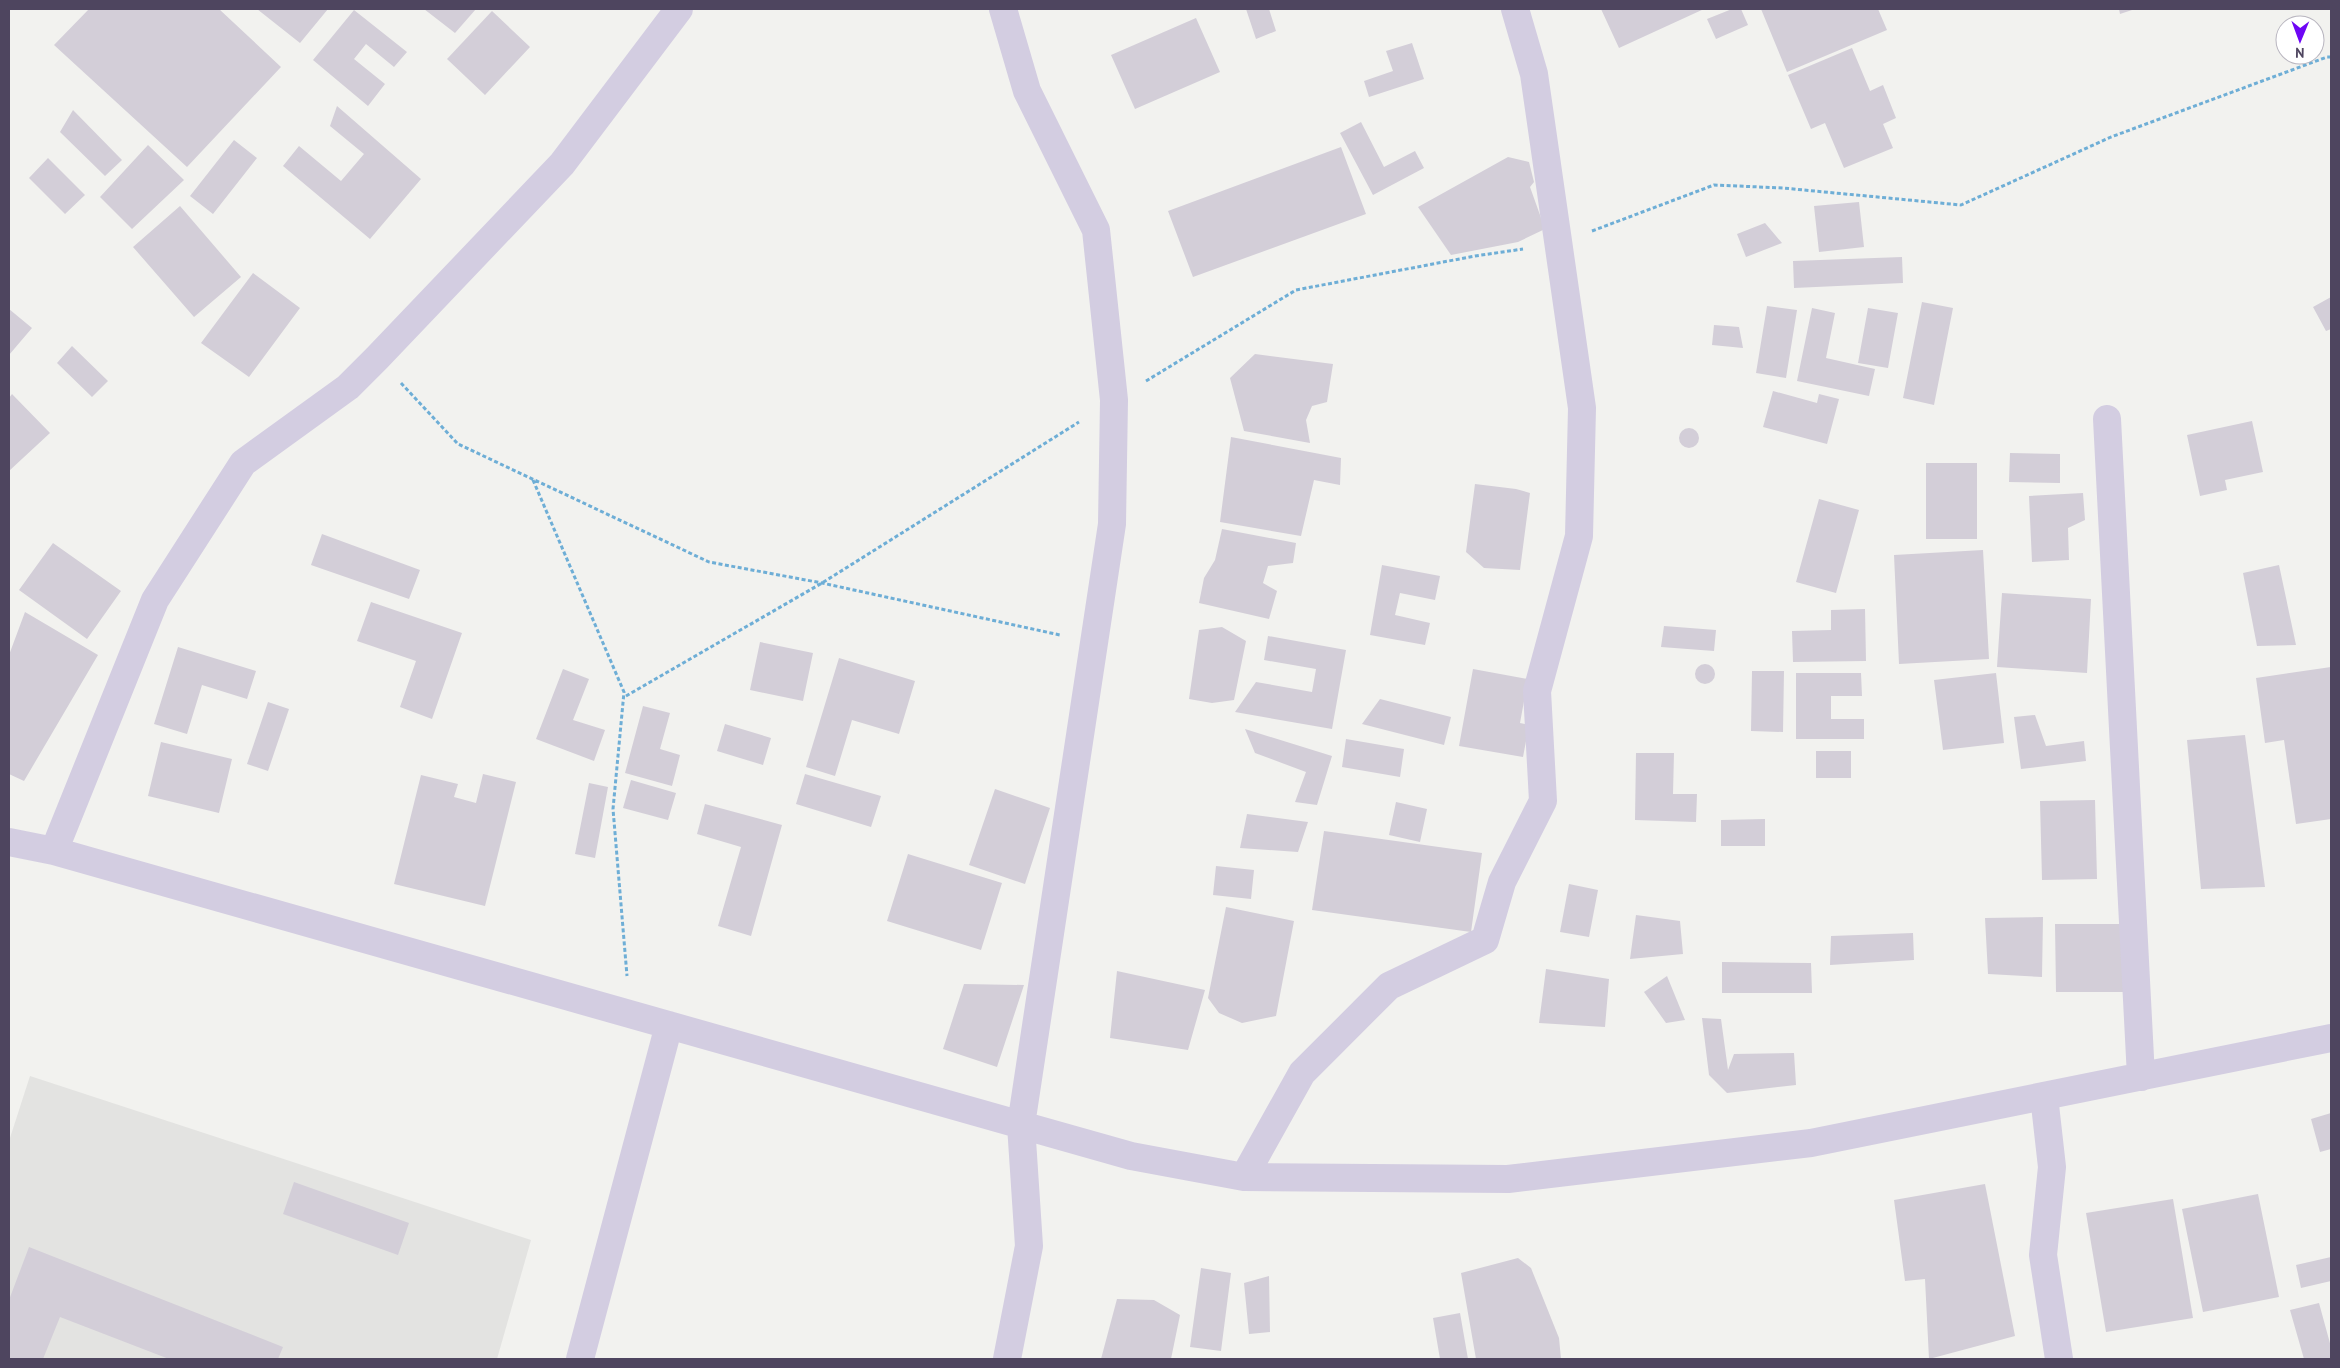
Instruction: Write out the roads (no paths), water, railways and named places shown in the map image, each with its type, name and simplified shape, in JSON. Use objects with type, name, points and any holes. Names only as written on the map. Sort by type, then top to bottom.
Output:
[{"type":"street","points":[[54,851],[155,600],[243,463],[348,387],[377,358],[562,164],[679,9]]},
{"type":"street","points":[[1003,9],[1027,91],[1096,230],[1114,400],[1112,524],[1021,1125],[1028,1246],[1007,1359]]},
{"type":"street","points":[[1244,1177],[1302,1073],[1389,986],[1485,940],[1502,882],[1543,801],[1537,691],[1579,536],[1582,408],[1534,74],[1515,9]]},
{"type":"street","points":[[2107,419],[2141,1077]]},
{"type":"street","points":[[9,842],[54,851],[1131,1156],[1244,1177],[1508,1179],[1811,1143],[2331,1038]]},
{"type":"street","points":[[580,1359],[669,1025]]},
{"type":"street","points":[[2044,1096],[2052,1167],[2043,1255],[2059,1359]]}]
